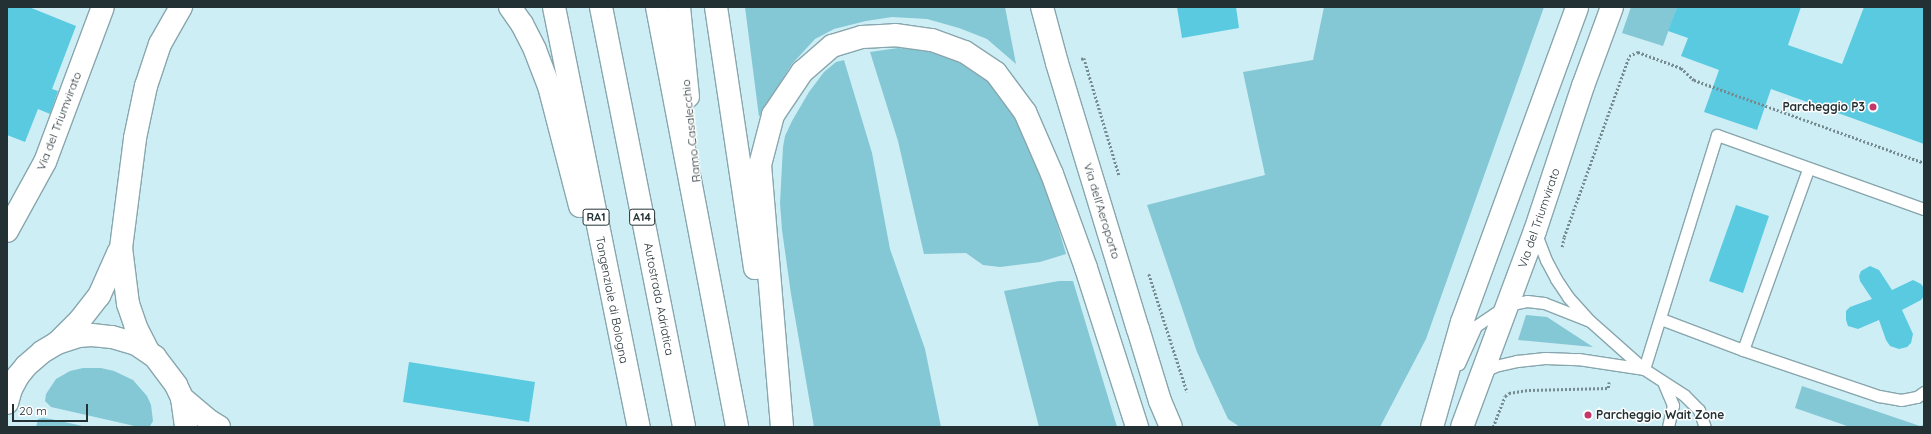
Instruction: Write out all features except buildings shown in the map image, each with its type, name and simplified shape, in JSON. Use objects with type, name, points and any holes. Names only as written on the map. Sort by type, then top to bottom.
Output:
[{"type":"main road","name":"Via del Triumvirato","points":[[7,231],[45,162],[102,7]]},
{"type":"main road","points":[[181,7],[160,44],[144,92],[135,138],[121,248],[124,283],[128,304],[136,327],[148,351],[165,370],[182,398],[208,420],[219,427]]},
{"type":"main road","points":[[510,7],[522,24],[535,50],[549,86],[578,202],[626,370]]},
{"type":"main road","name":"Tangenziale di Bologna","points":[[554,7],[626,370],[639,427]]},
{"type":"main road","name":"Autostrada Adriatica","points":[[601,7],[684,427]]},
{"type":"main road","points":[[657,7],[738,427]]},
{"type":"main road","name":"Ramo Casalecchio","points":[[679,7],[705,255]]},
{"type":"main road","points":[[716,7],[735,141],[782,427]]},
{"type":"main road","name":"Via dell'Aeroporto","points":[[1042,7],[1057,63],[1133,314],[1171,423]]},
{"type":"main road","points":[[1432,427],[1462,322],[1577,7]]},
{"type":"main road","name":"Via del Triumvirato","points":[[1462,427],[1535,230],[1583,86],[1612,7]]},
{"type":"main road","points":[[782,427],[760,165],[773,115],[802,72],[832,46],[862,37],[896,35],[932,40],[965,52],[996,73],[1025,112],[1052,174],[1086,268],[1137,427]]},
{"type":"main road","points":[[57,343],[80,320],[99,296],[121,248]]},
{"type":"main road","points":[[7,403],[17,369],[57,343],[78,336],[103,336],[136,344],[148,351]]},
{"type":"main road","points":[[182,398],[186,427]]},
{"type":"lane","points":[[1644,369],[1661,319],[1717,136],[1924,209]]},
{"type":"lane","points":[[1743,350],[1808,169]]},
{"type":"lane","points":[[1535,230],[1546,260],[1556,279],[1568,296],[1590,321],[1644,369],[1684,395],[1699,410],[1705,427]]},
{"type":"lane","points":[[1432,427],[1476,326],[1507,305],[1527,301],[1544,303],[1590,321]]},
{"type":"lane","points":[[1661,319],[1743,350],[1879,396],[1901,400],[1917,397],[1924,392]]},
{"type":"lane","points":[[1482,372],[1495,366],[1516,361],[1545,358],[1578,358],[1644,369]]},
{"type":"lane","points":[[1663,381],[1673,405],[1668,427]]},
{"type":"path","points":[[1561,252],[1564,237],[1629,56],[1638,52],[1680,68],[1694,80],[1924,163]]},
{"type":"path","points":[[1493,427],[1505,396],[1509,393],[1530,390],[1608,388],[1609,376]]},
{"type":"shaded area","points":[[745,7],[1005,7],[1016,64],[987,39],[959,28],[927,19],[892,17],[866,21],[834,29],[815,39],[792,64],[759,117]]},
{"type":"shaded area","points":[[1324,7],[1544,7],[1426,339],[1380,427],[1240,427],[1228,419],[1197,352],[1147,205],[1265,175],[1243,72],[1313,60]]},
{"type":"shaded area","points":[[1631,7],[1677,7],[1663,46],[1622,33]]},
{"type":"shaded area","points":[[898,48],[945,54],[981,72],[1013,109],[1041,170],[1066,254],[1040,262],[1000,267],[983,265],[966,253],[924,254],[898,141],[870,52]]},
{"type":"shaded area","points":[[844,60],[872,153],[890,249],[925,349],[941,427],[814,427],[791,294],[782,230],[780,203],[783,147],[785,136],[792,121],[809,92],[824,72],[836,62]]},
{"type":"shaded area","points":[[1059,281],[1073,281],[1117,427],[1039,427],[1004,291]]},
{"type":"shaded area","points":[[1526,315],[1547,317],[1593,347],[1518,340]]},
{"type":"shaded area","points":[[83,368],[101,368],[114,371],[133,380],[147,396],[151,405],[153,421],[150,426],[139,427],[51,407],[45,401],[46,394],[56,379],[70,371]]},
{"type":"shaded area","points":[[1802,386],[1920,426],[1924,425],[1924,427],[1850,427],[1795,408]]},
{"type":"shaded area","points":[[43,418],[87,427],[36,427],[38,419]]},
{"type":"place","name":"Parcheggio P3","points":[[1873,107]]},
{"type":"place","name":"Parcheggio Wait Zone","points":[[1588,415]]}]
